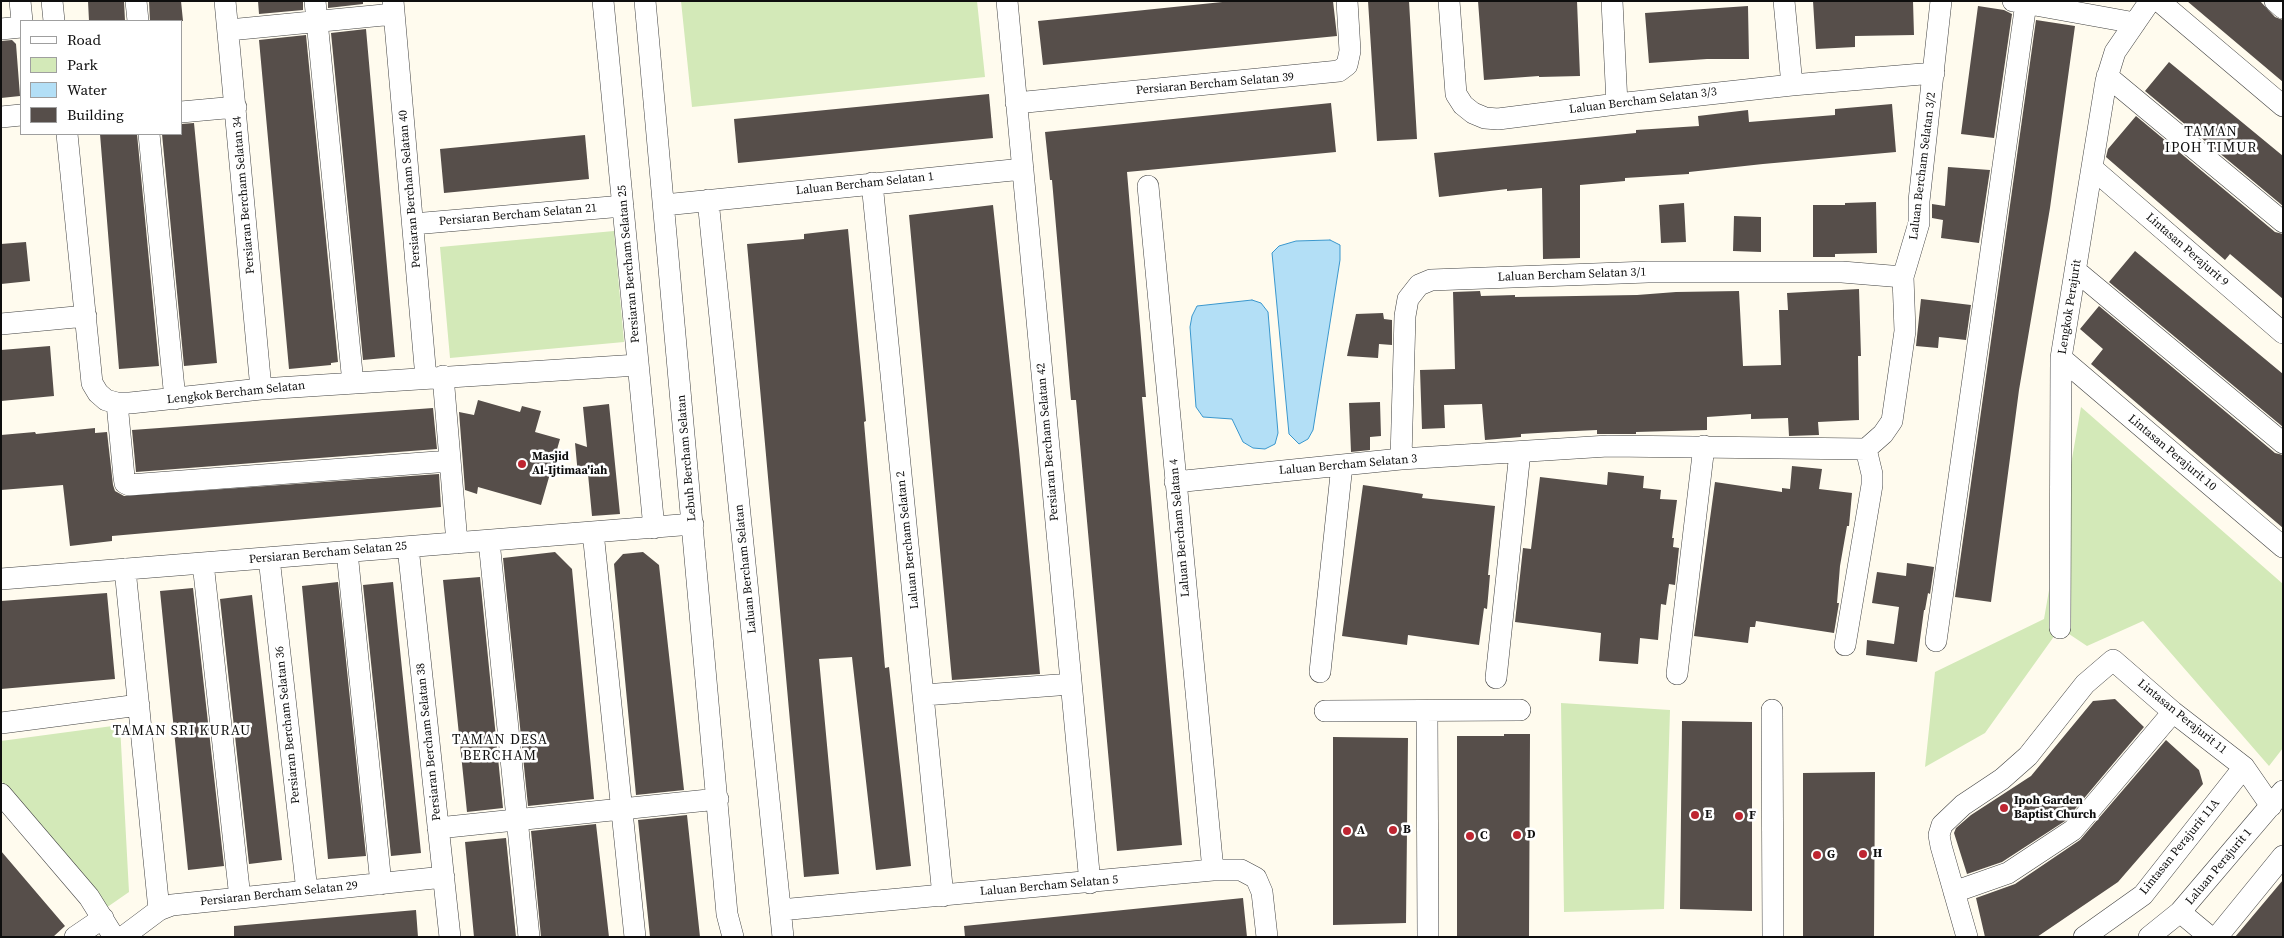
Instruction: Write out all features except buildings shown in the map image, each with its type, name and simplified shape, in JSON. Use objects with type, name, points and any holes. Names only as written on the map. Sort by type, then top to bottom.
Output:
[{"type":"street","points":[[20,1],[22,20]]},
{"type":"street","points":[[52,1],[54,20]]},
{"type":"street","points":[[136,1],[138,20]]},
{"type":"street","name":"Persiaran Bercham Selatan 34","points":[[226,1],[261,388]]},
{"type":"street","name":"Persiaran Bercham Selatan 25","points":[[603,1],[654,528]]},
{"type":"street","name":"Lebuh Bercham Selatan","points":[[645,1],[728,914]]},
{"type":"street","name":"Persiaran Bercham Selatan 42","points":[[1007,1],[1090,883]]},
{"type":"street","name":"Persiaran Bercham Selatan 39","points":[[1016,103],[1339,71],[1346,65],[1350,51],[1347,1]]},
{"type":"street","name":"Laluan Bercham Selatan 3/3","points":[[1448,1],[1456,94],[1463,105],[1473,113],[1485,118],[1498,119],[1792,85],[1934,73]]},
{"type":"street","points":[[1612,1],[1617,104]]},
{"type":"street","points":[[1784,1],[1792,85]]},
{"type":"street","name":"Laluan Bercham Selatan 3/2","points":[[1866,448],[1883,434],[1892,420],[1905,331],[1903,277],[1919,223],[1919,202],[1941,1]]},
{"type":"street","name":"Lengkok Perajurit","points":[[2060,628],[2061,358],[2107,76],[2115,52],[2150,1]]},
{"type":"street","points":[[2159,1],[2283,106]]},
{"type":"street","points":[[2275,1],[2283,8]]},
{"type":"street","points":[[1936,641],[2019,2],[2135,23]]},
{"type":"street","points":[[229,30],[316,11],[394,7]]},
{"type":"street","name":"Persiaran Bercham Selatan 40","points":[[394,7],[413,224],[434,377],[450,461],[457,543]]},
{"type":"street","points":[[316,11],[353,382]]},
{"type":"street","points":[[1,29],[20,28]]},
{"type":"street","points":[[2107,76],[2283,222]]},
{"type":"street","points":[[182,112],[236,107]]},
{"type":"street","points":[[1,117],[20,115]]},
{"type":"street","points":[[67,135],[92,383],[98,393],[106,400],[117,403],[124,477],[128,485],[450,461]]},
{"type":"street","points":[[149,135],[175,399]]},
{"type":"street","name":"Lintasan Perajurit 9","points":[[2092,168],[2283,333]]},
{"type":"street","name":"Laluan Bercham Selatan 1","points":[[664,205],[1022,169]]},
{"type":"street","name":"Laluan Bercham Selatan 2","points":[[872,183],[943,896]]},
{"type":"street","name":"Laluan Bercham Selatan 4","points":[[1148,186],[1213,870]]},
{"type":"street","name":"Laluan Bercham Selatan","points":[[708,200],[783,937]]},
{"type":"street","name":"Persiaran Bercham Selatan 21","points":[[413,224],[623,206]]},
{"type":"street","points":[[2076,270],[2283,443]]},
{"type":"street","name":"Laluan Bercham Selatan 3/1","points":[[1401,459],[1405,316],[1408,299],[1419,285],[1431,280],[1648,272],[1842,272],[1903,277]]},
{"type":"street","points":[[1,324],[86,316]]},
{"type":"street","name":"Lintasan Perajurit 10","points":[[2061,358],[2283,547]]},
{"type":"street","name":"Lengkok Bercham Selatan","points":[[117,403],[175,399],[261,388],[638,365]]},
{"type":"street","name":"Laluan Bercham Selatan 3","points":[[1175,482],[1401,459],[1608,446],[1866,448]]},
{"type":"street","points":[[1677,674],[1704,446]]},
{"type":"street","points":[[1845,645],[1872,485],[1872,474],[1866,448]]},
{"type":"street","points":[[1496,678],[1520,452]]},
{"type":"street","points":[[1320,672],[1342,465]]},
{"type":"street","name":"Persiaran Bercham Selatan 25","points":[[1,579],[692,524]]},
{"type":"street","points":[[593,532],[635,937]]},
{"type":"street","points":[[489,541],[529,937]]},
{"type":"street","name":"Persiaran Bercham Selatan 38","points":[[408,547],[450,937]]},
{"type":"street","points":[[347,552],[381,884]]},
{"type":"street","name":"Persiaran Bercham Selatan 36","points":[[269,558],[307,891]]},
{"type":"street","points":[[203,564],[240,898]]},
{"type":"street","points":[[125,570],[159,910]]},
{"type":"street","name":"Lintasan Perajurit 11","points":[[1954,892],[1939,835],[1942,825],[1962,805],[2002,779],[2028,756],[2085,684],[2112,660],[2173,712],[2244,767],[2277,799]]},
{"type":"street","points":[[924,695],[1071,684]]},
{"type":"street","points":[[1,723],[139,705]]},
{"type":"street","points":[[1325,711],[1520,710]]},
{"type":"street","points":[[1772,710],[1773,937]]},
{"type":"street","points":[[1427,711],[1428,937]]},
{"type":"street","points":[[1967,937],[1954,892],[2008,874],[2073,830],[2173,712]]},
{"type":"street","name":"Lintasan Perajurit 11A","points":[[2084,937],[2143,894],[2244,767]]},
{"type":"street","points":[[1,794],[89,897],[114,937]]},
{"type":"street","points":[[438,828],[718,798]]},
{"type":"street","name":"Laluan Perajurit 1","points":[[2149,937],[2180,912],[2277,799]]},
{"type":"street","points":[[2217,937],[2283,856]]},
{"type":"street","name":"Laluan Bercham Selatan 5","points":[[780,910],[1090,883],[1213,870],[1240,870],[1256,878],[1262,892],[1267,937]]},
{"type":"street","name":"Persiaran Bercham Selatan 29","points":[[123,937],[159,910],[172,906],[444,877]]},
{"type":"street","points":[[2180,912],[2210,937]]},
{"type":"street","points":[[724,937],[728,914]]},
{"type":"street","points":[[728,914],[733,937]]},
{"type":"street","points":[[75,937],[103,918]]},
{"type":"green space","points":[[681,1],[977,1],[985,77],[692,107]]},
{"type":"green space","points":[[614,231],[624,342],[450,358],[440,247]]},
{"type":"green space","points":[[2081,407],[2283,584],[2283,748],[2269,766],[2143,621],[2087,646],[2060,628],[1985,733],[1925,767],[1935,672],[2044,619]]},
{"type":"green space","points":[[1561,703],[1670,710],[1664,909],[1564,912]]},
{"type":"green space","points":[[120,725],[129,892],[93,917],[1,780],[1,741]]},
{"type":"water","points":[[1330,240],[1340,245],[1340,260],[1313,430],[1308,439],[1299,444],[1289,434],[1272,253],[1279,246],[1296,241]]},
{"type":"water","points":[[1252,300],[1261,303],[1268,312],[1278,433],[1275,444],[1265,449],[1253,448],[1243,442],[1232,419],[1203,417],[1196,407],[1190,327],[1192,316],[1197,306]]},
{"type":"place","name":"Masjid Al-Ijtimaa'iah","points":[[522,464]]},
{"type":"place","name":"Ipoh Garden Baptist Church","points":[[2004,808]]},
{"type":"place","name":"E","points":[[1695,815]]},
{"type":"place","name":"F","points":[[1739,816]]},
{"type":"place","name":"B","points":[[1393,830]]},
{"type":"place","name":"A","points":[[1347,831]]},
{"type":"place","name":"D","points":[[1517,835]]},
{"type":"place","name":"C","points":[[1470,836]]},
{"type":"place","name":"H","points":[[1863,854]]},
{"type":"place","name":"G","points":[[1817,855]]},
{"type":"district","name":"TAMAN IPOH TIMUR","points":[[2211,140]]},
{"type":"district","name":"TAMAN SRI KURAU","points":[[182,731]]},
{"type":"district","name":"TAMAN DESA BERCHAM","points":[[500,748]]}]
